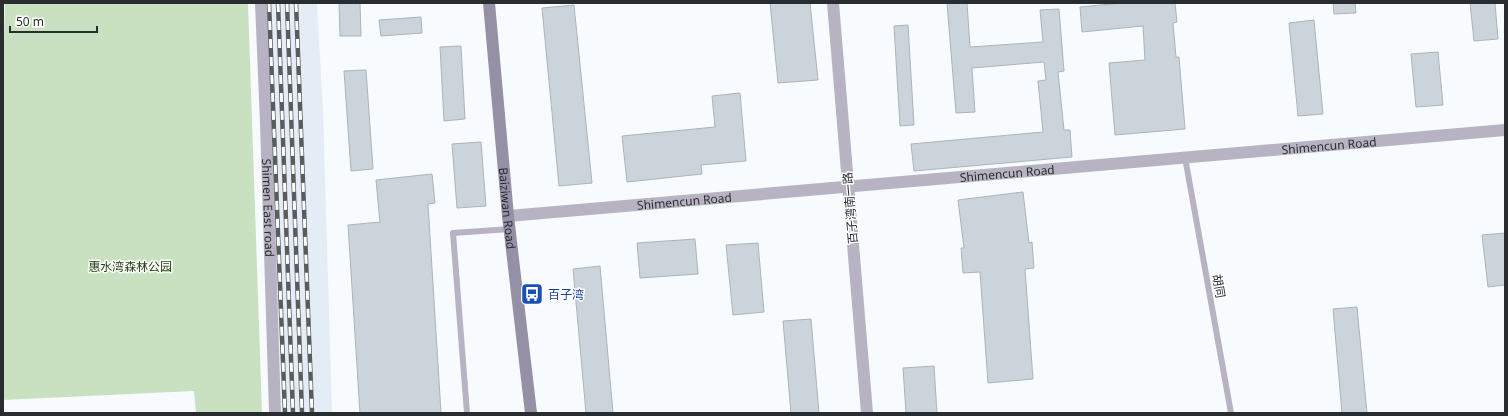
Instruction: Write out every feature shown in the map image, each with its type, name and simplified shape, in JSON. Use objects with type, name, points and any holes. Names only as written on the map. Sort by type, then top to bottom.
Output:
[{"type":"street","name":"Shimen East road","points":[[261,3],[275,413]]},
{"type":"street","name":"Baiziwan Road","points":[[489,3],[508,216],[531,413]]},
{"type":"street","name":"百子湾南一路","points":[[834,3],[867,413]]},
{"type":"street","name":"Shimencun Road","points":[[508,216],[1505,130]]},
{"type":"lane","name":"胡同","points":[[1186,163],[1231,413]]},
{"type":"lane","points":[[468,413],[453,233],[510,229]]},
{"type":"shaded area","points":[[265,3],[317,3],[323,110],[332,413],[282,413]]},
{"type":"green space","name":"惠水湾森林公园","points":[[5,3],[248,3],[262,413],[196,413],[194,391],[3,400],[3,81]]},
{"type":"building","points":[[339,3],[360,3],[361,36],[340,36]]},
{"type":"building","points":[[770,3],[810,3],[818,80],[778,83]]},
{"type":"building","points":[[947,3],[967,3],[970,47],[1043,42],[1040,10],[1059,9],[1064,71],[1058,72],[1064,130],[1070,130],[1072,157],[914,171],[911,144],[1043,132],[1038,81],[1046,80],[1044,62],[972,68],[975,112],[956,113]]},
{"type":"building","points":[[1122,3],[1175,3],[1177,22],[1173,23],[1176,57],[1179,57],[1185,129],[1115,135],[1109,63],[1145,60],[1143,26],[1082,32],[1080,7]]},
{"type":"building","points":[[1333,3],[1355,3],[1356,13],[1334,14]]},
{"type":"building","points":[[1470,3],[1495,3],[1498,39],[1474,41]]},
{"type":"building","points":[[574,5],[592,183],[559,186],[542,8]]},
{"type":"building","points":[[421,17],[422,33],[381,36],[379,20]]},
{"type":"building","points":[[1314,20],[1323,114],[1298,116],[1289,23]]},
{"type":"building","points":[[908,25],[914,125],[900,126],[894,26]]},
{"type":"building","points":[[461,46],[465,119],[444,121],[440,47]]},
{"type":"building","points":[[1438,52],[1443,105],[1416,107],[1411,54]]},
{"type":"building","points":[[366,70],[373,169],[351,171],[344,71]]},
{"type":"building","points":[[740,93],[746,161],[701,165],[702,174],[627,182],[622,136],[715,127],[712,96]]},
{"type":"building","points":[[481,142],[486,206],[457,208],[452,144]]},
{"type":"building","points":[[432,174],[435,203],[428,204],[441,413],[360,413],[348,225],[380,222],[376,180]]},
{"type":"building","points":[[1023,192],[1029,243],[1032,242],[1034,268],[1025,269],[1033,379],[988,383],[980,272],[963,273],[961,248],[964,248],[958,200]]},
{"type":"building","points":[[1505,233],[1505,285],[1488,287],[1482,235]]},
{"type":"building","points":[[695,239],[698,274],[640,278],[637,243]]},
{"type":"building","points":[[758,243],[764,312],[733,315],[726,245]]},
{"type":"building","points":[[600,266],[613,413],[586,413],[573,269]]},
{"type":"building","points":[[1357,307],[1367,413],[1342,413],[1333,309]]},
{"type":"building","points":[[811,319],[819,413],[791,413],[783,321]]},
{"type":"building","points":[[934,366],[937,413],[906,413],[903,368]]},
{"type":"railway","points":[[269,3],[285,413]]},
{"type":"railway","points":[[278,3],[293,413]]},
{"type":"railway","points":[[287,3],[302,413]]},
{"type":"railway","points":[[296,3],[312,413]]},
{"type":"place","name":"百子湾","points":[[532,294]]}]
